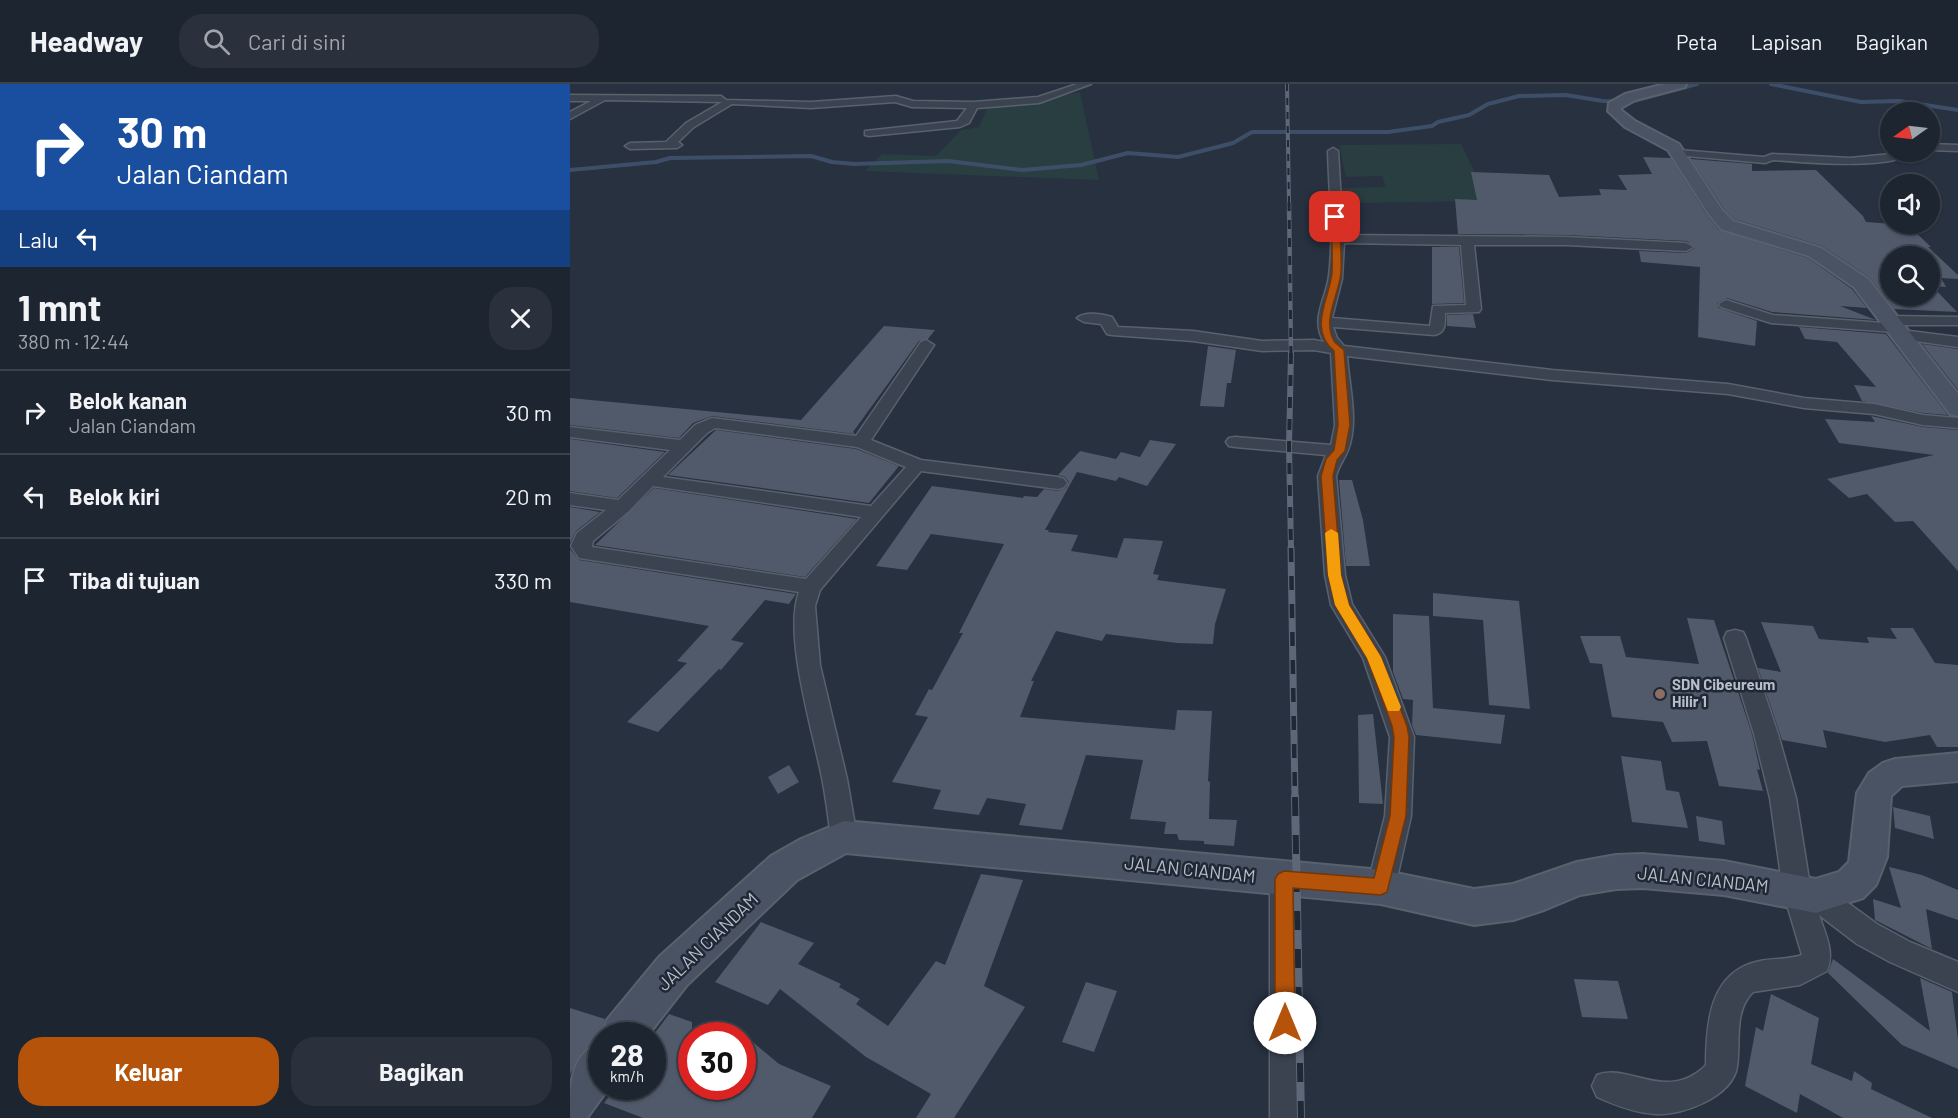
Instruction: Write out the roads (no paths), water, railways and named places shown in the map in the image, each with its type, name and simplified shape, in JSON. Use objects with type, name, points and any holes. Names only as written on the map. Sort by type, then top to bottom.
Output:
[{"type":"street","points":[[570,116],[636,84]]},
{"type":"street","points":[[570,96],[659,97],[811,105],[896,99],[912,104],[973,105],[1039,100],[1086,84]]},
{"type":"street","points":[[1680,84],[1618,102],[1614,108],[1622,119],[1668,143],[1679,153],[1716,213],[1727,225],[1747,233],[1799,246],[1821,255],[1861,283],[1958,409]]},
{"type":"street","points":[[570,96],[585,88]]},
{"type":"street","points":[[659,97],[676,88]]},
{"type":"street","points":[[630,146],[673,145],[690,125],[724,100]]},
{"type":"street","points":[[870,133],[960,124],[965,121],[973,105]]},
{"type":"street","points":[[1940,147],[1958,148]]},
{"type":"street","points":[[1333,151],[1336,273],[1325,322],[1329,342],[1339,350],[1344,425],[1339,451],[1332,459],[1327,476],[1338,591],[1342,605],[1374,657],[1402,737],[1398,816],[1381,886]]},
{"type":"street","points":[[1679,153],[1765,160],[1773,157],[1850,160],[1880,157]]},
{"type":"street","points":[[1336,239],[1568,241],[1686,247]]},
{"type":"street","points":[[1325,322],[1434,331],[1437,328],[1438,309],[1474,309],[1467,241]]},
{"type":"street","points":[[1726,304],[1771,320],[1895,328],[1958,342]]},
{"type":"street","points":[[1084,318],[1107,320],[1112,331],[1193,336],[1262,346],[1314,345],[1339,350],[1552,375],[1728,389],[1804,403],[1874,409],[1923,420],[1958,423]]},
{"type":"street","points":[[1895,328],[1958,321]]},
{"type":"street","points":[[861,442],[926,345]]},
{"type":"street","points":[[811,587],[586,553],[581,546],[584,538],[622,507],[706,424],[712,423],[861,442],[917,465],[1058,483]]},
{"type":"street","points":[[570,432],[684,446]]},
{"type":"street","points":[[1235,442],[1339,451]]},
{"type":"street","points":[[844,837],[833,769],[809,665],[804,606],[811,587],[917,465]]},
{"type":"street","points":[[648,480],[876,513]]},
{"type":"street","points":[[570,499],[622,507]]},
{"type":"street","points":[[1608,1086],[1659,1100],[1684,1094],[1711,1082],[1720,1072],[1721,1050],[1731,999],[1741,983],[1770,972],[1808,967],[1816,961],[1806,894],[1783,798],[1766,734],[1735,638]]},
{"type":"street","name":"JALAN CIANDAM","points":[[632,1022],[673,971],[784,868],[813,850],[844,837],[1284,879],[1381,886],[1474,907],[1513,902],[1544,893],[1577,879],[1616,872],[1696,875],[1806,894],[1850,886],[1863,873],[1870,848],[1874,793],[1881,783],[1895,773],[1958,767]]},
{"type":"street","points":[[1284,879],[1286,1118]]},
{"type":"street","points":[[1806,894],[1867,934],[1900,952],[1958,977]]},
{"type":"street","points":[[570,1106],[588,1081]]},
{"type":"waterway","points":[[570,170],[656,162],[670,158],[811,156],[832,162],[854,164],[948,161],[1022,170],[1081,165],[1128,153],[1178,157],[1233,143],[1252,132],[1388,132],[1432,126],[1438,122],[1469,115],[1488,104],[1519,96],[1566,95],[1603,101],[1630,102],[1697,84]]},
{"type":"waterway","points":[[1771,84],[1861,102],[1899,101],[1958,110]]},
{"type":"railway","points":[[1287,84],[1289,203]]},
{"type":"railway","points":[[1289,202],[1291,354]]},
{"type":"railway","points":[[1291,354],[1289,446],[1291,549]]},
{"type":"railway","points":[[1291,548],[1295,799]]},
{"type":"railway","points":[[1295,797],[1301,1118]]},
{"type":"place","name":"SDN Cibeureum Hilir 1","points":[[1660,694]]}]
